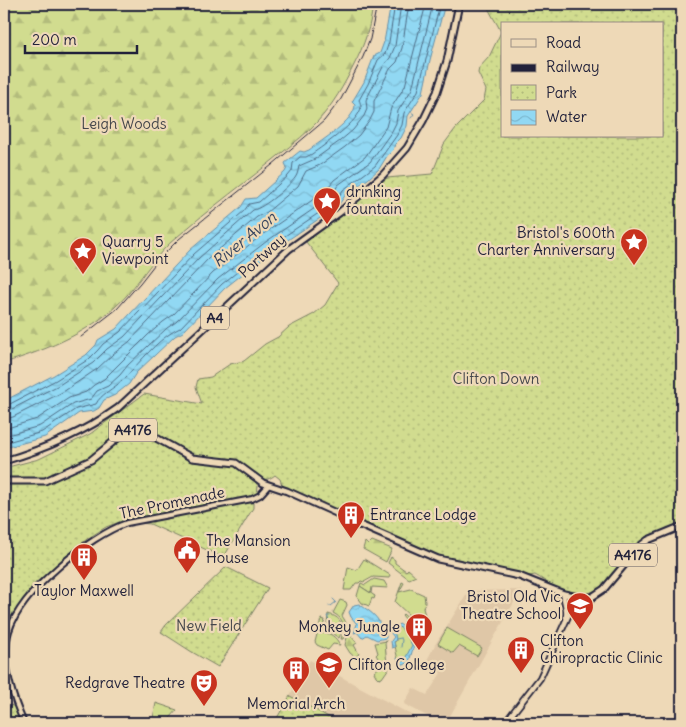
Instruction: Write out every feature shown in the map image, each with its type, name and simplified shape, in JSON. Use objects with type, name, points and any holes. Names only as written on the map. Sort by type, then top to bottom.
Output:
[{"type":"main road","name":"Portway","points":[[4,461],[42,450],[62,441],[118,408],[289,249],[339,212],[383,175],[407,148],[428,112],[447,62],[459,4]]},
{"type":"main road","name":"A4176","points":[[4,481],[45,481],[68,472],[90,460],[124,433],[139,430],[151,434],[192,458],[236,463],[266,484],[281,488],[432,557],[519,576],[574,598],[592,597],[604,590],[640,546],[653,538],[682,526]]},
{"type":"main road","points":[[564,594],[563,598],[567,608],[566,620]]},
{"type":"main road","points":[[505,723],[540,678],[569,614],[590,601],[592,597]]},
{"type":"street","name":"The Promenade","points":[[24,723],[11,693],[7,647],[9,631],[18,612],[31,595],[94,538],[116,527],[127,523],[252,498],[260,495],[266,484]]},
{"type":"shaded area","points":[[521,590],[446,723],[440,723],[404,704],[413,688],[427,695],[441,673],[425,664],[469,591]]},
{"type":"shaded area","name":"Clifton College","points":[[310,660],[415,717],[425,723],[274,723]]},
{"type":"green space","name":"Leigh Woods","points":[[4,4],[373,4],[369,28],[358,58],[333,102],[313,126],[170,243],[128,294],[101,318],[54,345],[4,363]]},
{"type":"green space","name":"Clifton Down","points":[[487,4],[682,4],[682,524],[646,537],[603,586],[582,594],[568,592],[552,586],[535,575],[529,576],[437,556],[289,489],[282,485],[280,479],[275,475],[267,479],[259,477],[255,481],[258,486],[257,494],[247,497],[248,501],[253,503],[253,508],[225,555],[220,556],[150,524],[140,523],[130,518],[106,527],[87,539],[33,585],[6,624],[4,635],[4,468],[39,459],[90,434],[144,394],[202,404],[196,387],[198,379],[211,377],[230,364],[244,361],[289,327],[314,314],[325,305],[338,283],[306,242],[387,178],[432,174],[444,144],[456,128],[484,100],[486,90],[478,73],[479,68],[489,57],[501,32]]},
{"type":"green space","points":[[372,541],[392,549],[386,562],[363,549],[365,542],[368,545]]},
{"type":"green space","points":[[391,557],[395,560],[395,563],[406,571],[408,569],[416,576],[409,579],[388,563]]},
{"type":"green space","points":[[364,559],[390,575],[389,578],[373,577],[364,582],[356,583],[351,590],[344,590],[348,567],[357,570]]},
{"type":"green space","name":"New Field","points":[[226,567],[268,588],[218,667],[161,632]]},
{"type":"green space","points":[[374,579],[384,581],[388,588],[372,587],[371,593],[360,586],[361,583],[365,585]]},
{"type":"green space","points":[[402,582],[404,583],[399,592],[411,589],[424,595],[425,602],[423,608],[426,619],[420,629],[406,620],[403,614],[410,620],[412,618],[395,602]]},
{"type":"green space","points":[[360,586],[375,596],[374,599],[372,598],[369,606],[362,603],[357,596]]},
{"type":"green space","points":[[340,600],[346,602],[347,605],[342,616],[347,627],[343,639],[341,639],[343,631],[342,621],[333,613]]},
{"type":"green space","points":[[328,614],[336,617],[341,622],[342,629],[339,638],[333,634],[327,625]]},
{"type":"green space","points":[[321,619],[325,620],[321,633],[327,633],[332,636],[340,645],[333,644],[328,650],[317,645],[315,642]]},
{"type":"green space","points":[[398,627],[410,638],[409,640],[413,645],[404,661],[400,662],[394,642],[396,641],[394,631]]},
{"type":"green space","points":[[447,628],[482,648],[477,656],[459,646],[453,653],[438,644]]},
{"type":"green space","points":[[350,635],[357,643],[354,645],[359,654],[355,657],[345,645]]},
{"type":"green space","points":[[387,641],[385,643],[387,665],[389,668],[382,678],[379,679],[374,672],[385,662],[381,662],[376,655],[378,653],[375,643]]},
{"type":"green space","points":[[4,668],[6,700],[9,708],[11,705],[14,707],[21,723],[4,723]]},
{"type":"green space","points":[[290,696],[334,720],[333,722],[336,723],[274,723]]},
{"type":"green space","points":[[156,703],[177,710],[166,723],[152,723]]},
{"type":"water","name":"River Avon","points":[[391,4],[445,4],[423,93],[408,116],[407,126],[401,138],[379,169],[346,194],[338,206],[273,250],[225,288],[183,332],[175,336],[136,373],[129,384],[115,395],[104,400],[99,408],[94,411],[79,413],[45,437],[4,448],[4,401],[54,375],[86,355],[96,345],[98,340],[116,329],[190,250],[241,207],[246,199],[256,198],[285,172],[287,168],[285,163],[300,151],[309,150],[337,130],[350,117],[355,105],[352,102],[364,82],[374,56],[380,53],[384,42]]},
{"type":"water","points":[[359,604],[371,612],[379,621],[381,632],[386,635],[386,638],[377,640],[367,635],[362,638],[357,632],[354,633],[357,624],[349,612],[354,605]]},
{"type":"water","points":[[399,624],[406,630],[414,645],[409,662],[404,665],[399,663],[397,658],[400,662],[404,661],[412,645],[409,640],[410,638],[398,627],[394,631],[396,639],[394,642],[395,647],[392,648],[391,641],[394,637],[390,632]]},
{"type":"waterway","points":[[411,112],[414,114],[411,118]]},
{"type":"waterway","points":[[329,606],[336,602],[333,599]]},
{"type":"waterway","points":[[327,625],[330,623],[327,616],[330,616]]},
{"type":"waterway","points":[[396,639],[401,638],[401,647]]},
{"type":"railway","points":[[81,337],[117,309],[158,260],[179,239],[324,121],[341,99],[363,57],[370,39],[377,4]]},
{"type":"place","name":"drinking fountain","points":[[327,225]]},
{"type":"place","name":"Bristol's 600th Charter Anniversary","points":[[634,266]]},
{"type":"place","name":"Quarry 5 Viewpoint","points":[[83,275]]},
{"type":"place","name":"Entrance Lodge","points":[[351,539]]},
{"type":"place","name":"The Mansion House","points":[[187,574]]},
{"type":"place","name":"Taylor Maxwell","points":[[84,581]]},
{"type":"place","name":"Bristol Old Vic Theatre School","points":[[580,630]]},
{"type":"place","name":"Monkey Jungle","points":[[419,651]]},
{"type":"place","name":"Clifton Chiropractic Clinic","points":[[521,674]]},
{"type":"place","name":"Clifton College","points":[[329,689]]},
{"type":"place","name":"Memorial Arch","points":[[296,694]]},
{"type":"place","name":"Redgrave Theatre","points":[[204,707]]}]
